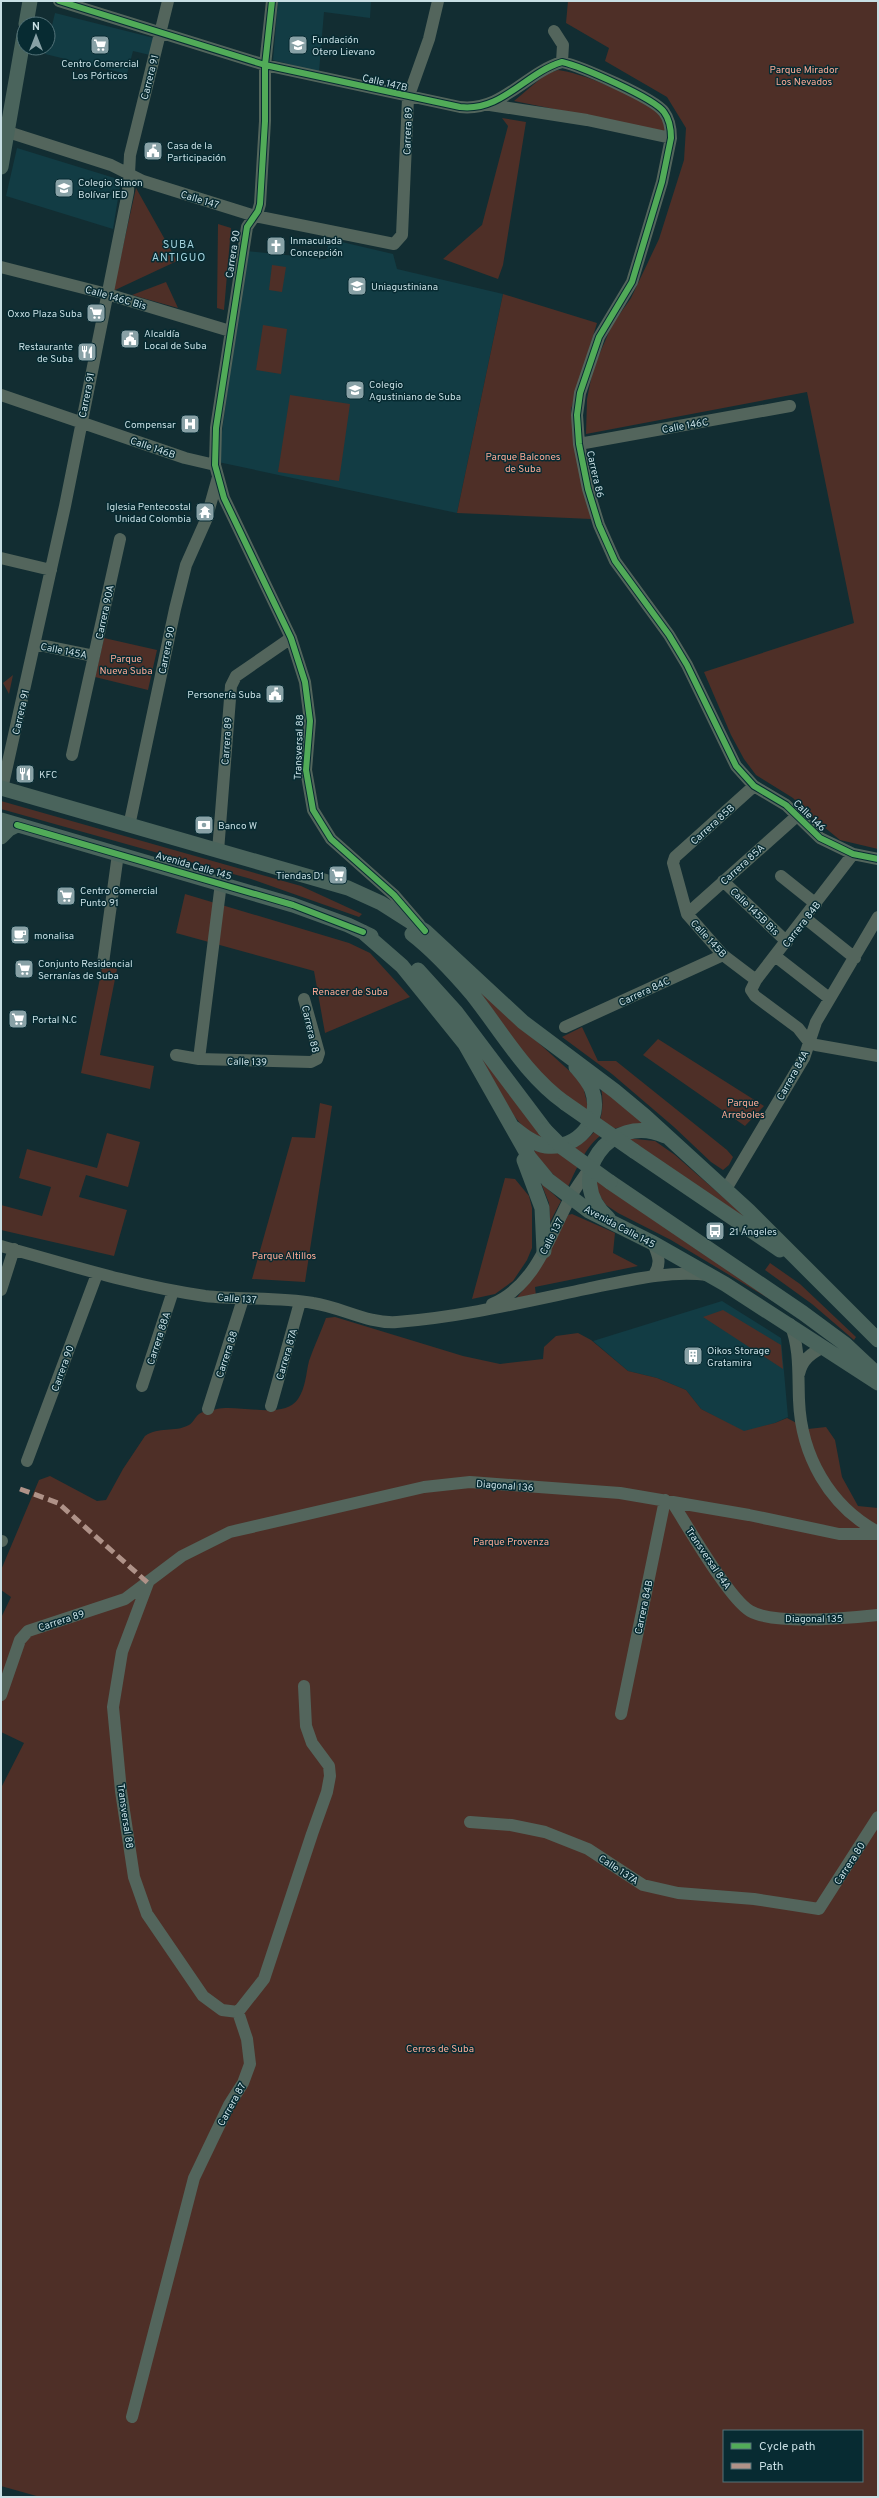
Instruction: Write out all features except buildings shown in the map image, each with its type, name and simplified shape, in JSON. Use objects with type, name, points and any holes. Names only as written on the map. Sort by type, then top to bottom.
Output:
[{"type":"main road","points":[[27,16],[30,1]]},
{"type":"main road","points":[[1,166],[21,56]]},
{"type":"main road","name":"Avenida Calle 145","points":[[1,788],[299,876],[348,888],[366,895],[395,911],[425,931],[523,1022],[615,1091],[726,1189],[878,1340]]},
{"type":"main road","name":"Avenida Calle 145","points":[[1,820],[293,905],[363,932],[396,951],[433,985],[456,1012],[545,1130],[564,1148],[610,1182],[803,1313],[845,1344],[878,1374]]},
{"type":"main road","points":[[1,837],[9,829],[17,825]]},
{"type":"main road","name":"Avenida Calle 145","points":[[299,876],[371,906],[419,939],[472,994],[535,1077],[565,1103],[811,1273]]},
{"type":"main road","name":"Avenida Calle 145","points":[[363,932],[402,966],[436,1005],[471,1053],[511,1128],[538,1169],[570,1198],[596,1215],[632,1232],[711,1275],[790,1324],[878,1383]]},
{"type":"main road","points":[[511,1128],[528,1138],[547,1146],[562,1145],[575,1140],[589,1126],[594,1110],[592,1088],[570,1061],[552,1044]]},
{"type":"main road","points":[[511,1128],[542,1208],[544,1251]]},
{"type":"main road","points":[[632,1232],[613,1222],[602,1212],[594,1200],[590,1187],[593,1162],[607,1142],[628,1131],[653,1131],[674,1143]]},
{"type":"street","name":"Calle 147B","points":[[59,1],[265,65],[408,98],[467,108],[490,105],[565,116],[671,138]]},
{"type":"street","name":"Carrera 91","points":[[1,788],[51,570],[128,192],[130,155],[168,1]]},
{"type":"street","name":"Carrera 90","points":[[215,465],[216,428],[247,227],[255,216],[260,204],[265,121],[265,65],[272,1]]},
{"type":"street","name":"Carrera 89","points":[[399,240],[402,235],[404,210],[408,98],[429,39],[438,1]]},
{"type":"street","points":[[554,31],[563,45],[562,62],[588,70],[654,103],[664,111],[668,119],[671,138]]},
{"type":"street","name":"Calle 147B","points":[[490,105],[505,97],[538,74],[562,62]]},
{"type":"street","name":"Calle 147","points":[[8,132],[111,165],[128,175],[255,216],[384,243],[394,244],[399,240]]},
{"type":"street","name":"Carrera 86","points":[[671,138],[662,182],[632,282],[600,337],[580,393],[577,415],[579,444],[588,489],[607,544],[627,579],[669,635],[687,665],[725,747],[736,766],[754,786]]},
{"type":"street","name":"Calle 146C Bis","points":[[1,267],[106,294],[230,332]]},
{"type":"street","name":"Calle 146B","points":[[1,396],[81,421],[185,458],[215,465]]},
{"type":"street","name":"Calle 146C","points":[[579,444],[790,406]]},
{"type":"street","name":"Transversal 88","points":[[215,465],[233,517],[291,638],[308,698],[310,721],[306,770],[313,810],[331,839],[394,895],[425,931]]},
{"type":"street","name":"Carrera 90","points":[[129,826],[175,609],[186,565],[206,520],[218,477]]},
{"type":"street","name":"Carrera 90A","points":[[72,755],[120,539]]},
{"type":"street","points":[[1,558],[51,570]]},
{"type":"street","name":"Carrera 89","points":[[218,851],[231,686],[236,676],[291,638]]},
{"type":"street","name":"Calle 145A","points":[[35,644],[94,656]]},
{"type":"street","name":"Calle 146","points":[[754,786],[776,798],[798,815],[820,838],[853,854],[878,859]]},
{"type":"street","name":"Carrera 85B","points":[[673,862],[675,857],[754,786]]},
{"type":"street","name":"Carrera 85A","points":[[687,914],[798,815]]},
{"type":"street","points":[[103,963],[118,854]]},
{"type":"street","name":"Carrera 84B","points":[[809,1042],[798,1028],[752,994],[752,986],[853,854]]},
{"type":"street","name":"Calle 145B","points":[[673,862],[687,914],[723,955],[756,980]]},
{"type":"street","points":[[781,876],[816,904]]},
{"type":"street","name":"Calle 145B Bis","points":[[723,881],[787,942]]},
{"type":"street","points":[[199,1060],[220,883]]},
{"type":"street","name":"Carrera 84A","points":[[726,1189],[804,1058],[816,1022],[829,998],[854,958],[872,937],[878,917]]},
{"type":"street","points":[[805,918],[854,958]]},
{"type":"street","name":"Carrera 84C","points":[[564,1027],[723,955]]},
{"type":"street","points":[[775,956],[829,998]]},
{"type":"street","name":"Carrera 88","points":[[304,999],[319,1053],[317,1059]]},
{"type":"street","points":[[809,1042],[824,1048],[878,1056]]},
{"type":"street","name":"Calle 139","points":[[176,1055],[199,1060],[311,1062],[317,1059]]},
{"type":"street","name":"Calle 137","points":[[476,1310],[502,1300],[510,1294],[534,1268],[570,1198],[593,1162]]},
{"type":"street","points":[[653,1243],[659,1258],[658,1269],[654,1275]]},
{"type":"street","name":"Calle 137","points":[[1,1246],[97,1274],[173,1291],[243,1299],[300,1302],[322,1305],[373,1320],[390,1322],[536,1300],[654,1275],[679,1273],[711,1275]]},
{"type":"street","points":[[1,1290],[14,1249]]},
{"type":"street","name":"Carrera 90","points":[[27,1461],[97,1274]]},
{"type":"street","name":"Carrera 88A","points":[[142,1386],[173,1291]]},
{"type":"street","name":"Carrera 88","points":[[208,1409],[243,1299]]},
{"type":"street","name":"Carrera 87A","points":[[271,1406],[300,1302]]},
{"type":"street","name":"Diagonal 136","points":[[790,1324],[794,1336],[801,1423],[812,1461],[834,1496],[855,1518],[878,1533]]},
{"type":"street","points":[[798,1375],[804,1361],[810,1355],[824,1347]]},
{"type":"street","name":"Diagonal 136","points":[[148,1583],[182,1556],[230,1532],[424,1486],[470,1482],[620,1493],[840,1534],[878,1533]]},
{"type":"street","name":"Carrera 84B","points":[[621,1714],[668,1501]]},
{"type":"street","name":"Transversal 84A","points":[[668,1501],[733,1593],[750,1611]]},
{"type":"street","name":"Carrera 89","points":[[3,1690],[20,1640],[28,1631],[125,1599],[148,1583]]},
{"type":"street","name":"Transversal 88","points":[[148,1583],[122,1652],[113,1707],[121,1791],[134,1877],[147,1914],[203,1996],[222,2010],[238,2012]]},
{"type":"street","name":"Diagonal 135","points":[[750,1611],[783,1619],[834,1619],[878,1615]]},
{"type":"street","points":[[238,2012],[264,1979],[312,1834],[328,1792],[329,1766],[312,1743],[306,1726],[304,1686]]},
{"type":"street","name":"Carrera 80","points":[[819,1909],[878,1817]]},
{"type":"street","name":"Calle 137A","points":[[470,1822],[511,1825],[545,1832],[588,1849],[643,1885],[678,1893],[754,1899],[819,1909]]},
{"type":"street","name":"Carrera 87","points":[[132,2417],[194,2178],[229,2105],[243,2083],[250,2064],[247,2039],[238,2012]]},
{"type":"shaded area","name":"Fundación Otero Lievano","points":[[278,1],[371,1],[370,18],[324,12],[319,72],[273,60]]},
{"type":"shaded area","name":"Centro Comercial Los Pórticos","points":[[55,13],[154,38],[150,55],[133,51],[127,74],[53,56],[56,56],[56,16],[54,16]]},
{"type":"shaded area","name":"Colegio Simon Bolívar IED","points":[[17,148],[121,180],[113,229],[6,196]]},
{"type":"shaded area","name":"Colegio Agustiniano de Suba","points":[[329,239],[393,254],[397,269],[503,294],[457,513],[218,462],[246,251],[326,259]]},
{"type":"shaded area","points":[[722,1301],[781,1338],[788,1417],[775,1423],[744,1432],[701,1409],[686,1390],[657,1378],[628,1371],[593,1341]]},
{"type":"green space","name":"Parque Mirador Los Nevados","points":[[568,1],[878,1],[878,849],[840,840],[813,818],[793,798],[756,775],[744,759],[731,735],[704,672],[854,623],[807,392],[586,434],[587,399],[593,369],[612,325],[631,298],[659,239],[684,160],[686,128],[667,97],[605,61],[609,48],[566,23]]},
{"type":"green space","points":[[558,70],[580,75],[593,80],[646,104],[659,114],[669,132],[514,101],[546,74]]},
{"type":"green space","points":[[502,118],[526,122],[503,265],[498,279],[443,259],[482,225],[508,126]]},
{"type":"green space","points":[[136,188],[177,261],[113,291]]},
{"type":"green space","points":[[218,224],[231,228],[224,310],[217,308]]},
{"type":"green space","points":[[272,265],[286,267],[282,292],[269,290]]},
{"type":"green space","points":[[166,282],[178,308],[132,295]]},
{"type":"green space","name":"Parque Balcones de Suba","points":[[503,294],[597,323],[571,409],[574,446],[591,519],[457,513]]},
{"type":"green space","points":[[263,325],[287,329],[281,374],[256,370]]},
{"type":"green space","points":[[290,395],[350,404],[339,481],[278,472]]},
{"type":"green space","name":"Parque Nueva Suba","points":[[104,638],[157,650],[148,690],[95,677]]},
{"type":"green space","points":[[13,675],[9,694],[3,683]]},
{"type":"green space","points":[[1,801],[301,886],[362,914],[359,917],[251,879],[1,809]]},
{"type":"green space","name":"Renacer de Suba","points":[[185,894],[349,943],[370,953],[410,997],[325,1033],[314,971],[176,933]]},
{"type":"green space","points":[[103,963],[117,969],[100,1055],[154,1066],[150,1089],[81,1073]]},
{"type":"green space","points":[[478,988],[574,1075],[583,1086],[589,1111],[553,1087],[529,1062],[476,992]]},
{"type":"green space","points":[[582,1027],[598,1061],[616,1061],[727,1150],[733,1157],[729,1165],[723,1170],[711,1162],[674,1127],[612,1074],[562,1037]]},
{"type":"green space","name":"Parque Arreboles","points":[[658,1039],[764,1106],[745,1126],[643,1055]]},
{"type":"green space","points":[[479,1051],[546,1140],[525,1129],[514,1116],[477,1053]]},
{"type":"green space","points":[[601,1087],[650,1127],[622,1127],[613,1129],[597,1138],[585,1154],[567,1189],[530,1150],[562,1150],[575,1146],[586,1140],[595,1131],[600,1119],[602,1105]]},
{"type":"green space","name":"Parque Altillos","points":[[320,1103],[332,1106],[305,1282],[252,1279],[292,1137],[315,1138]]},
{"type":"green space","points":[[107,1133],[140,1142],[128,1187],[86,1175],[79,1197],[127,1210],[114,1256],[1,1230],[1,1205],[42,1216],[51,1187],[19,1178],[27,1149],[97,1168]]},
{"type":"green space","points":[[626,1138],[655,1141],[675,1155],[756,1226]]},
{"type":"green space","points":[[505,1178],[515,1179],[529,1196],[532,1208],[532,1248],[527,1260],[513,1281],[495,1294],[472,1299]]},
{"type":"green space","points":[[595,1179],[801,1318],[671,1240],[618,1213],[606,1205],[598,1193]]},
{"type":"green space","points":[[541,1183],[561,1201],[550,1222],[549,1203]]},
{"type":"green space","points":[[572,1214],[615,1233],[613,1253],[638,1266],[535,1287],[536,1296],[513,1302],[530,1282],[544,1260],[568,1215]]},
{"type":"green space","points":[[770,1263],[800,1284],[856,1337],[854,1340],[812,1304],[765,1270]]},
{"type":"green space","points":[[723,1310],[781,1345],[783,1369],[703,1317]]},
{"type":"green space","name":"Cerros de Suba","points":[[335,1317],[463,1356],[500,1364],[543,1359],[544,1347],[556,1336],[578,1333],[591,1340],[628,1371],[657,1378],[686,1390],[701,1409],[744,1431],[775,1423],[787,1418],[808,1429],[826,1427],[835,1440],[842,1477],[858,1506],[878,1508],[878,2497],[40,2497],[1,2486],[1,1788],[24,1743],[1,1732],[1,1618],[11,1597],[1,1590],[1,1570],[39,1480],[50,1476],[97,1501],[106,1500],[123,1469],[145,1436],[156,1431],[178,1429],[183,1427],[190,1424],[199,1414],[210,1410],[226,1408],[260,1410],[283,1409],[291,1405],[301,1394],[309,1361],[326,1318]]},
{"type":"marked path","points":[[20,1489],[58,1503],[148,1583]]},
{"type":"cycle path","points":[[59,1],[265,65],[460,107],[475,107],[488,104],[501,98],[536,74],[562,62],[600,76],[632,91],[664,112],[670,125],[671,138],[662,182],[632,282],[599,337],[580,393],[577,415],[579,444],[588,489],[599,525],[615,561],[669,635],[687,665],[736,766],[754,786],[786,805],[820,838],[853,854],[878,859]]},
{"type":"cycle path","points":[[272,1],[265,65],[265,121],[260,204],[258,211],[247,227],[216,428],[215,465],[224,498],[291,638],[305,682],[310,721],[306,770],[313,810],[331,839],[394,895],[425,931]]},
{"type":"cycle path","points":[[17,825],[293,905],[363,932]]},
{"type":"place","name":"Centro Comercial Los Pórticos","points":[[100,45]]},
{"type":"place","name":"Fundación Otero Lievano","points":[[298,45]]},
{"type":"place","name":"Casa de la Participación","points":[[153,151]]},
{"type":"place","name":"Colegio Simon Bolívar IED","points":[[64,188]]},
{"type":"place","name":"Inmaculada Concepción","points":[[276,246]]},
{"type":"place","name":"Uniagustiniana","points":[[357,286]]},
{"type":"place","name":"Oxxo Plaza Suba","points":[[96,313]]},
{"type":"place","name":"Alcaldía Local de Suba","points":[[130,339]]},
{"type":"place","name":"Restaurante de Suba","points":[[87,352]]},
{"type":"place","name":"Colegio Agustiniano de Suba","points":[[355,390]]},
{"type":"place","name":"Compensar","points":[[190,424]]},
{"type":"place","name":"Iglesia Pentecostal Unidad Colombia","points":[[205,512]]},
{"type":"place","name":"Personería Suba","points":[[275,694]]},
{"type":"place","name":"KFC","points":[[25,774]]},
{"type":"place","name":"Banco W","points":[[204,825]]},
{"type":"place","name":"Tiendas D1","points":[[338,875]]},
{"type":"place","name":"Centro Comercial Punto 91","points":[[66,896]]},
{"type":"place","name":"monalisa","points":[[20,935]]},
{"type":"place","name":"Conjunto Residencial Serranías de Suba","points":[[24,969]]},
{"type":"place","name":"Portal N.C","points":[[18,1019]]},
{"type":"place","name":"21 Ángeles","points":[[715,1231]]},
{"type":"place","name":"Oikos Storage Gratamira","points":[[693,1356]]},
{"type":"district","name":"SUBA ANTIGUO","points":[[179,250]]},
{"type":"park label","name":"Parque Provenza","points":[[511,1541]]}]
